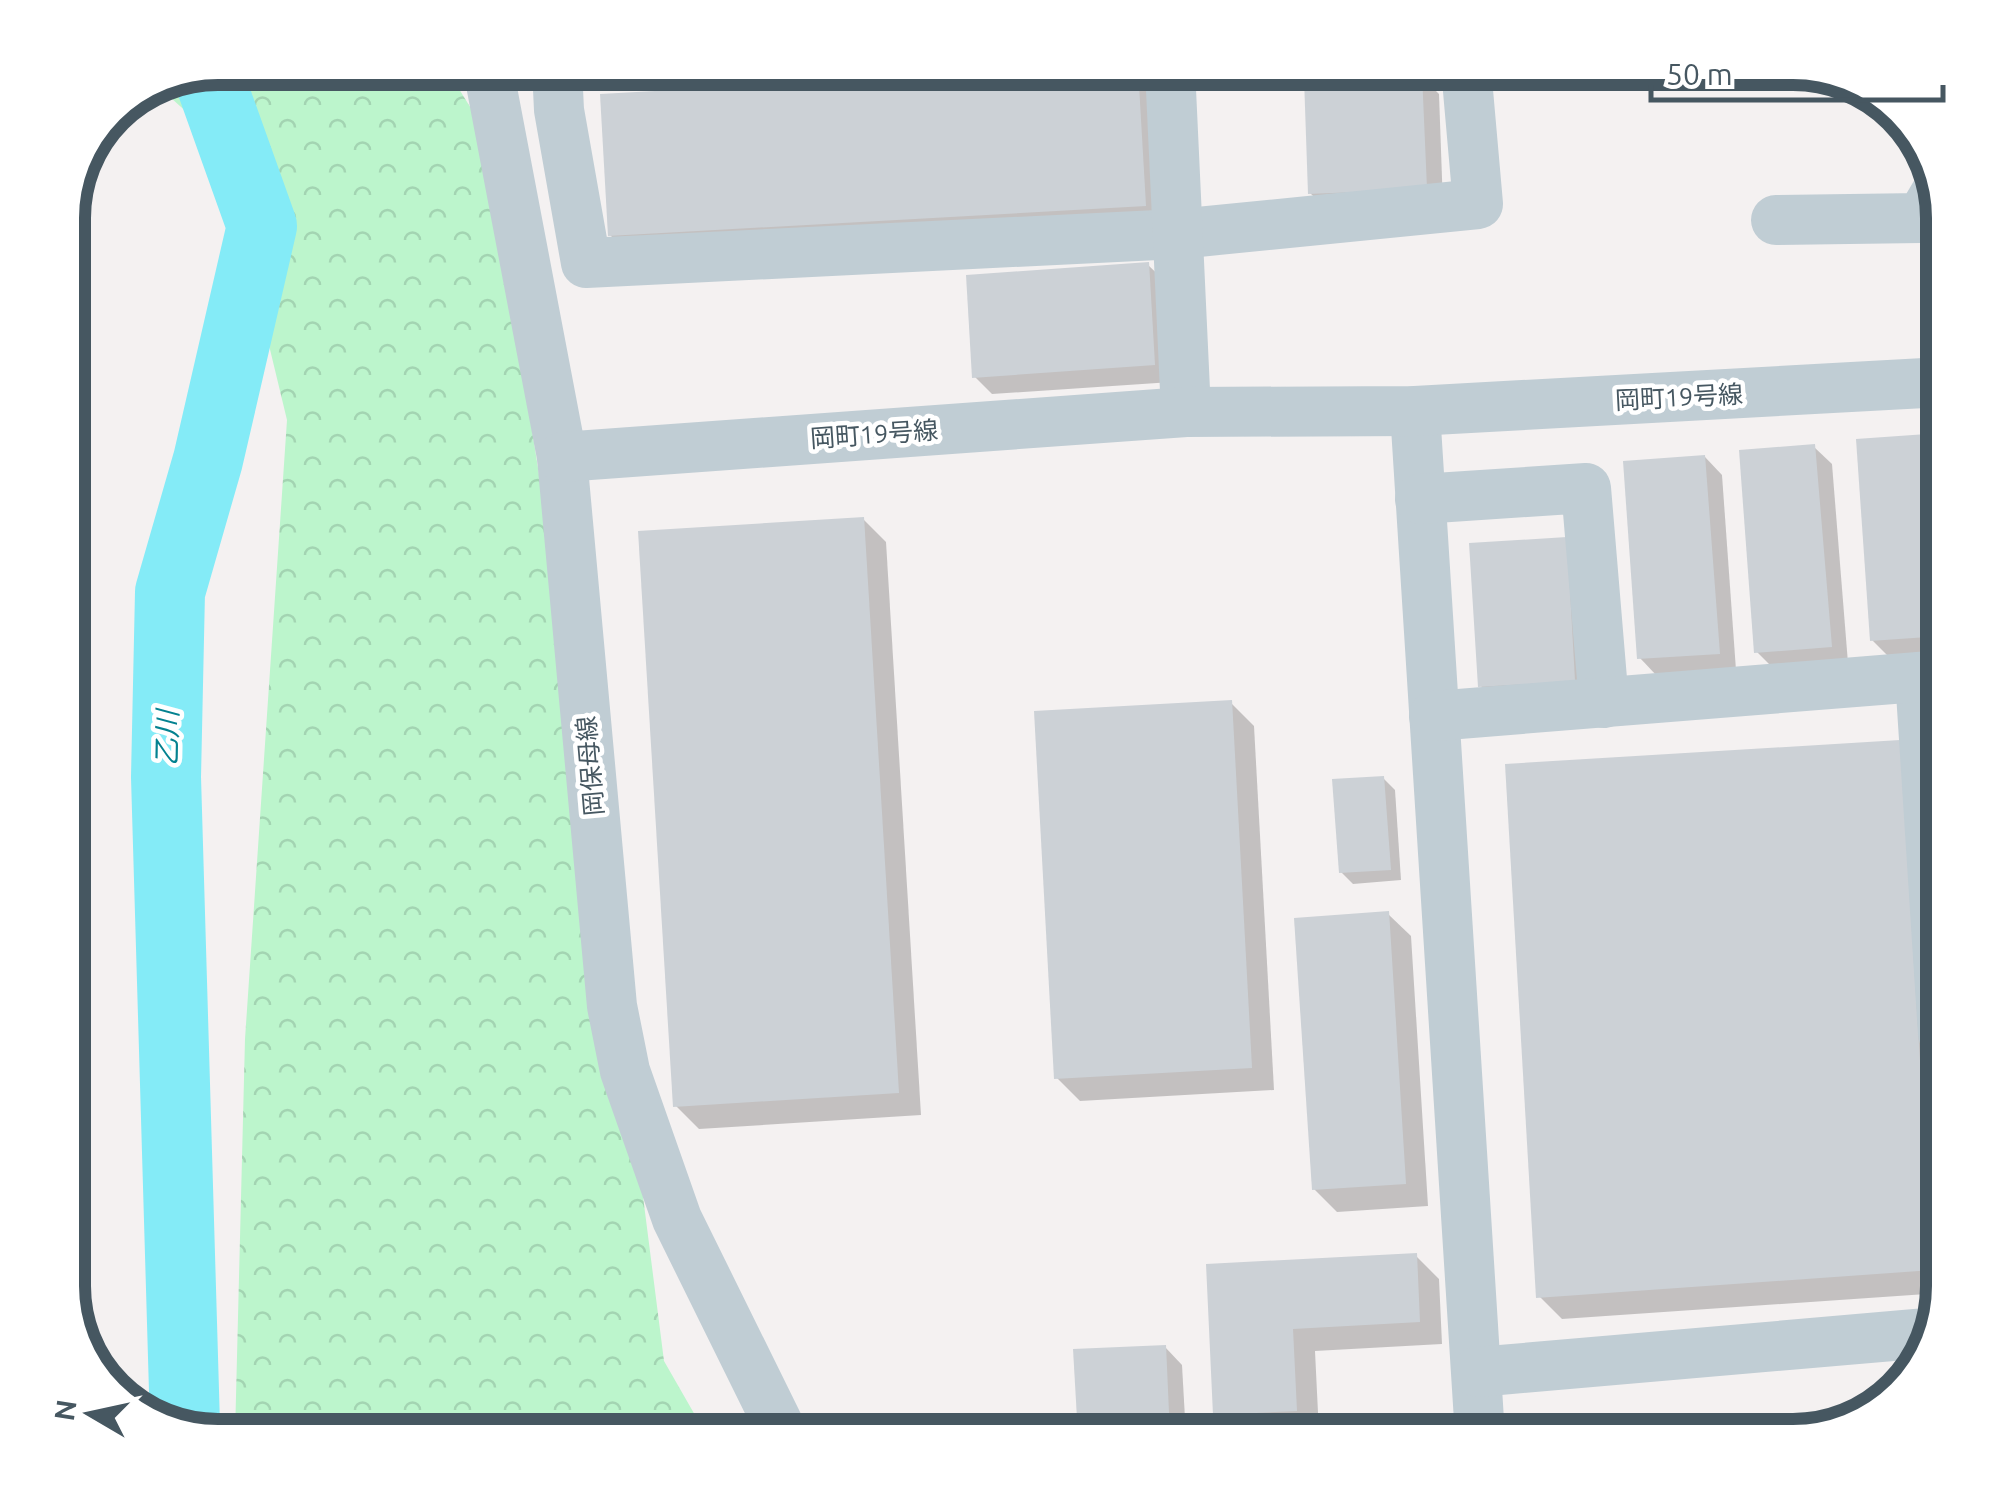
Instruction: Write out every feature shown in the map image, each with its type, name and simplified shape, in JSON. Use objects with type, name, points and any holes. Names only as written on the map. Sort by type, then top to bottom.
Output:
[{"type":"street","name":"岡保母線","points":[[491,85],[562,457],[612,1006],[624,1071],[677,1219],[776,1419]]},
{"type":"street","points":[[558,85],[586,263],[1178,234],[1478,204],[1468,85]]},
{"type":"street","points":[[1171,85],[1186,412]]},
{"type":"street","points":[[1776,220],[1921,218],[1926,210]]},
{"type":"street","name":"岡町19号線","points":[[562,457],[1186,412],[1414,411],[1926,383]]},
{"type":"street","points":[[1414,411],[1479,1419]]},
{"type":"street","points":[[1420,499],[1586,488],[1604,702]]},
{"type":"street","points":[[1434,716],[1926,676]]},
{"type":"street","points":[[1477,1372],[1916,1335]]},
{"type":"green space","points":[[218,85],[457,85],[485,131],[602,875],[664,1361],[697,1419],[235,1419],[245,1039],[287,420],[220,142],[168,96]]},
{"type":"building","points":[[765,85],[1139,85],[1146,206],[608,236],[600,94]]},
{"type":"building","points":[[1304,85],[1422,85],[1427,189],[1308,194]]},
{"type":"building","points":[[1149,262],[1155,365],[972,378],[966,275]]},
{"type":"building","points":[[1926,434],[1926,637],[1870,641],[1856,439]]},
{"type":"building","points":[[1815,444],[1832,647],[1754,653],[1739,450]]},
{"type":"building","points":[[1705,455],[1720,654],[1637,659],[1623,461]]},
{"type":"building","points":[[864,517],[899,1093],[673,1107],[638,531]]},
{"type":"building","points":[[1567,537],[1575,681],[1478,687],[1469,543]]},
{"type":"building","points":[[1232,700],[1252,1068],[1054,1079],[1034,711]]},
{"type":"building","points":[[1900,740],[1926,1158],[1926,1270],[1536,1298],[1505,764]]},
{"type":"building","points":[[1384,776],[1391,870],[1339,873],[1332,779]]},
{"type":"building","points":[[1389,911],[1406,1184],[1312,1190],[1294,918]]},
{"type":"building","points":[[1417,1253],[1420,1322],[1293,1329],[1297,1411],[1213,1415],[1206,1264]]},
{"type":"building","points":[[1166,1345],[1169,1419],[1077,1419],[1073,1349]]},
{"type":"waterway","name":"乙川","points":[[185,1414],[166,777],[170,592],[208,460],[262,226],[212,85]]}]
